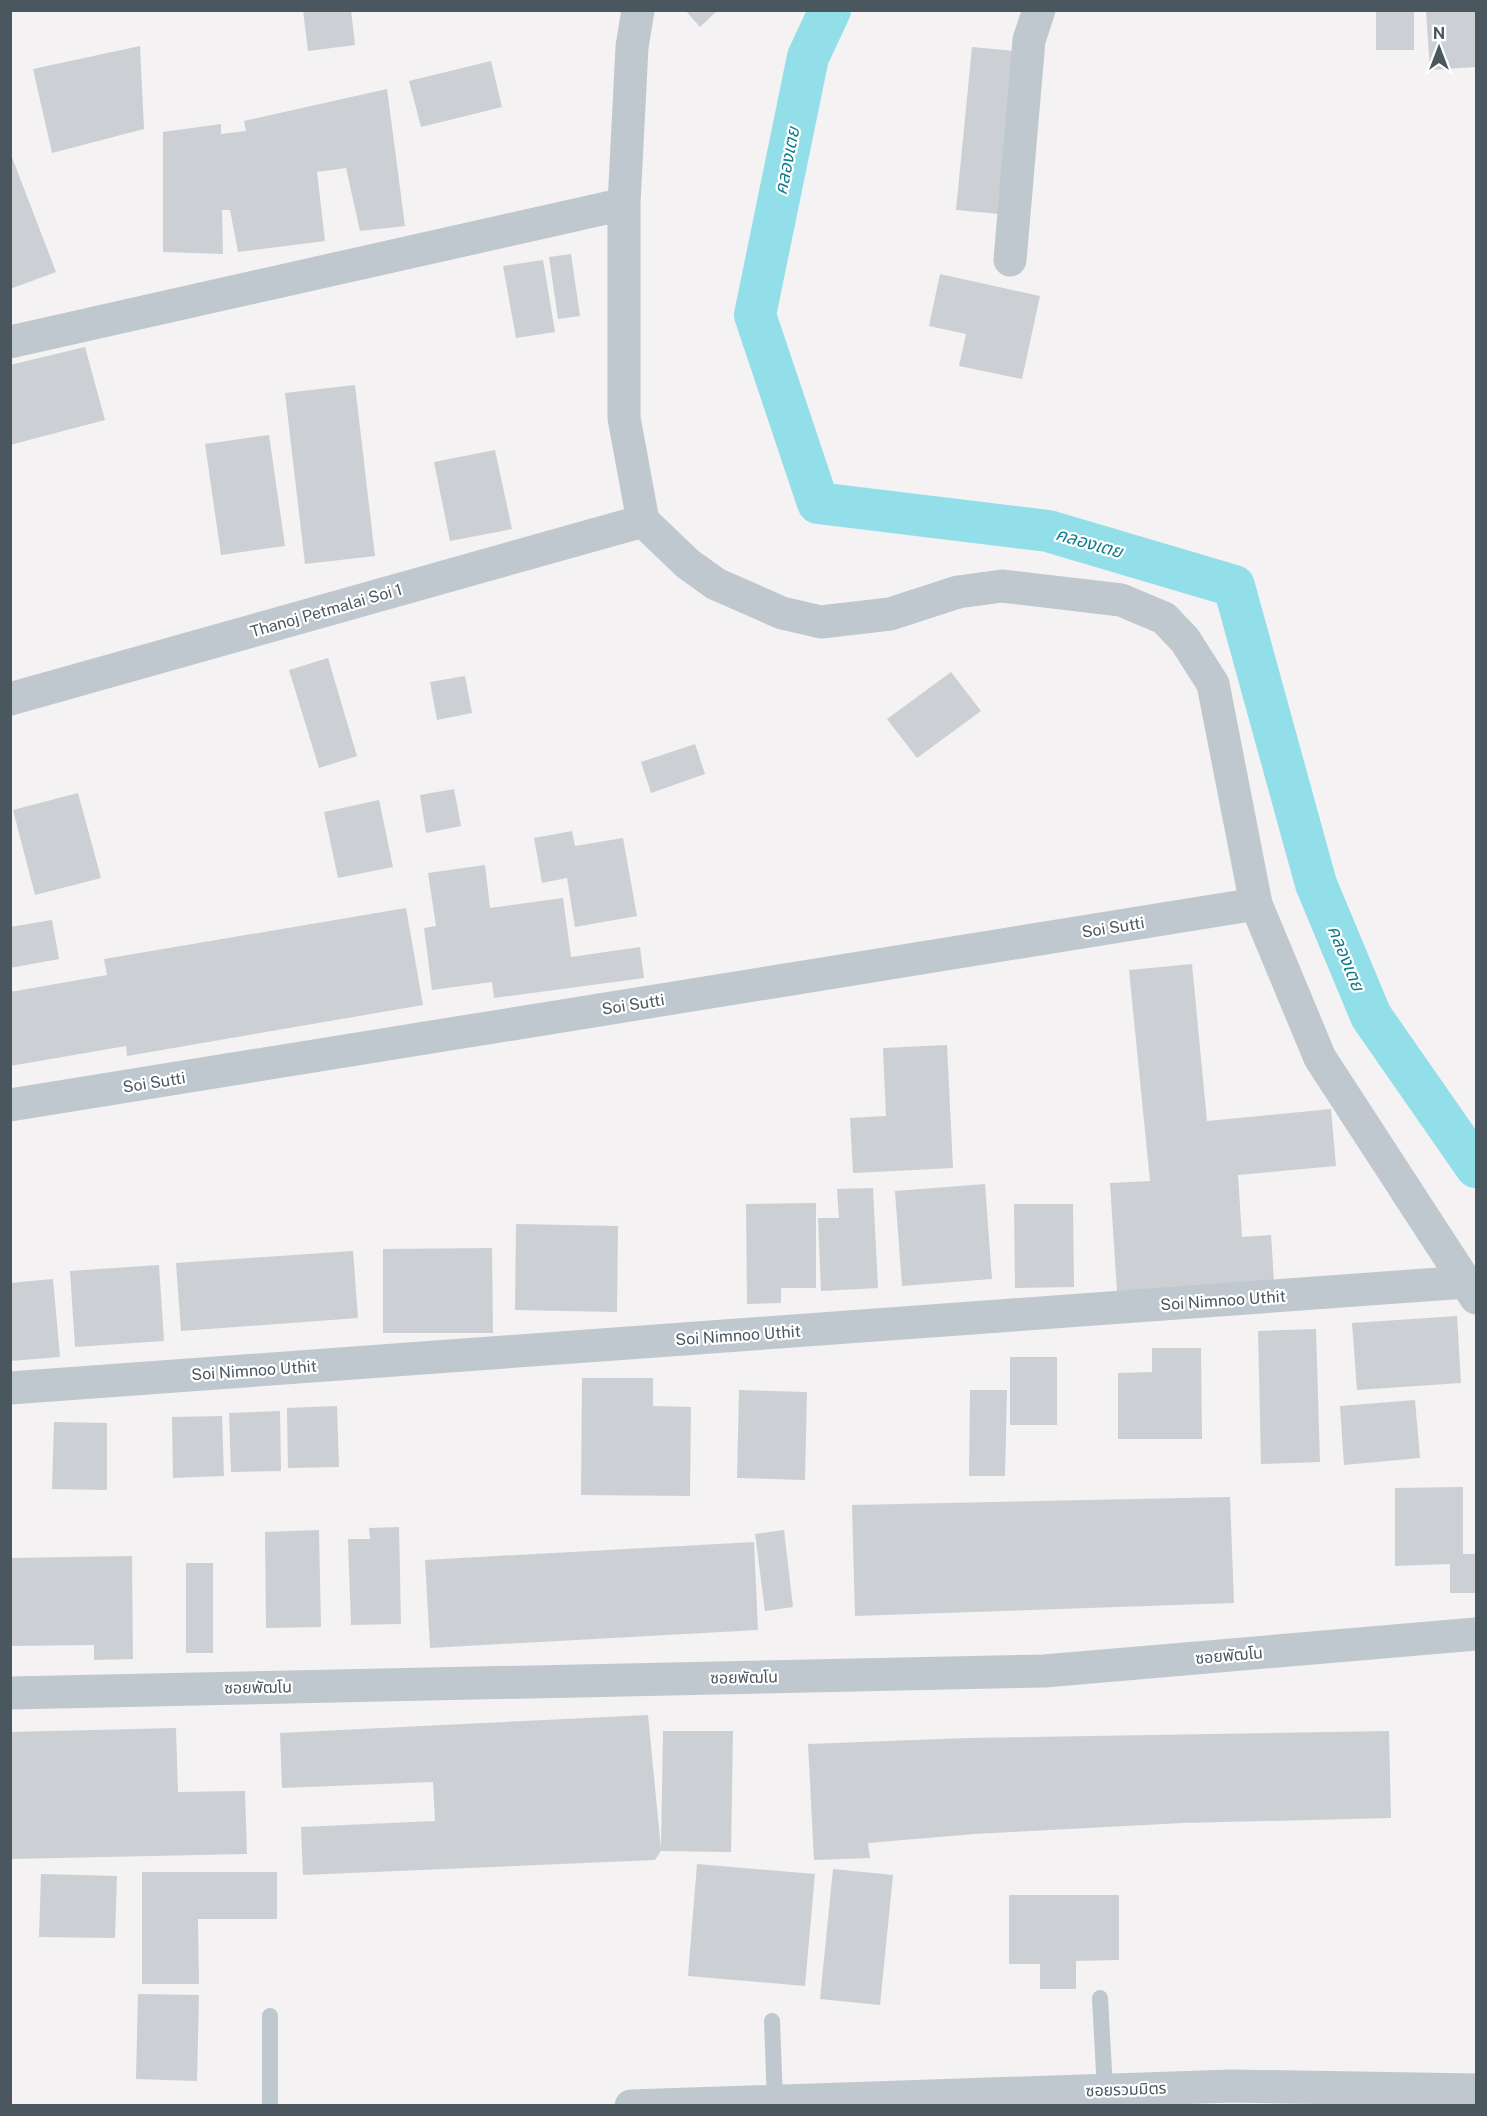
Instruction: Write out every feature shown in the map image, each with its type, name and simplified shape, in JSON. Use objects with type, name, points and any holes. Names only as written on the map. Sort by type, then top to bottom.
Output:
[{"type":"street","points":[[638,10],[632,46],[624,204],[624,418],[643,521],[688,564],[716,584],[782,613],[821,622],[890,614],[958,592],[1002,586],[1121,600],[1164,618],[1185,640],[1214,684],[1256,904],[1320,1058],[1471,1290]]},
{"type":"street","points":[[1010,260],[1029,40],[1039,10]]},
{"type":"street","points":[[10,342],[624,204]]},
{"type":"street","name":"Thanoj Petmalai Soi 1","points":[[10,699],[643,521]]},
{"type":"street","name":"Soi Sutti","points":[[10,1105],[1256,904]]},
{"type":"street","name":"Soi Nimnoo Uthit","points":[[10,1388],[1471,1290]]},
{"type":"street","name":"ซอยพัฒโน","points":[[10,1693],[1044,1671],[1476,1634]]},
{"type":"street","name":"ซอยรวมมิตร","points":[[632,2106],[1232,2086],[1476,2090]]},
{"type":"lane","points":[[1100,1998],[1105,2090]]},
{"type":"lane","points":[[270,2016],[270,2106]]},
{"type":"lane","points":[[772,2021],[775,2101]]},
{"type":"building","points":[[303,10],[351,10],[355,45],[308,51]]},
{"type":"building","points":[[685,10],[718,10],[700,27]]},
{"type":"building","points":[[1376,10],[1414,10],[1414,50],[1376,50]]},
{"type":"building","points":[[1426,10],[1476,10],[1476,67],[1430,70]]},
{"type":"building","points":[[140,46],[144,129],[52,153],[33,69]]},
{"type":"building","points":[[972,47],[1026,52],[1010,215],[956,210]]},
{"type":"building","points":[[491,61],[502,107],[421,127],[409,81]]},
{"type":"building","points":[[387,89],[405,226],[360,231],[346,168],[317,172],[325,241],[238,252],[230,210],[222,210],[223,254],[163,252],[163,132],[221,124],[221,134],[246,131],[244,121]]},
{"type":"building","points":[[10,152],[56,272],[10,289]]},
{"type":"building","points":[[571,254],[580,316],[558,319],[549,257]]},
{"type":"building","points":[[543,260],[555,332],[516,338],[503,266]]},
{"type":"building","points":[[940,274],[1040,296],[1022,379],[959,366],[966,334],[929,326]]},
{"type":"building","points":[[85,347],[105,420],[10,445],[10,365]]},
{"type":"building","points":[[355,385],[375,556],[305,564],[285,393]]},
{"type":"building","points":[[269,435],[285,546],[221,555],[205,444]]},
{"type":"building","points":[[495,450],[512,529],[450,541],[434,462]]},
{"type":"building","points":[[328,658],[357,756],[319,768],[289,670]]},
{"type":"building","points":[[951,672],[981,711],[917,758],[887,719]]},
{"type":"building","points":[[465,676],[472,713],[437,720],[430,682]]},
{"type":"building","points":[[695,744],[705,774],[651,793],[641,762]]},
{"type":"building","points":[[454,789],[461,826],[426,833],[420,795]]},
{"type":"building","points":[[78,793],[101,878],[35,895],[13,810]]},
{"type":"building","points":[[379,800],[393,867],[338,878],[324,812]]},
{"type":"building","points":[[572,831],[575,846],[623,838],[637,916],[575,927],[567,878],[542,883],[534,838]]},
{"type":"building","points":[[485,865],[490,908],[563,898],[571,957],[640,947],[644,978],[494,998],[492,982],[432,990],[424,928],[436,926],[428,873]]},
{"type":"building","points":[[406,908],[423,1005],[127,1056],[126,1046],[10,1066],[10,992],[107,975],[104,959]]},
{"type":"building","points":[[52,920],[59,959],[10,968],[10,927]]},
{"type":"building","points":[[1192,964],[1207,1121],[1331,1109],[1336,1166],[1238,1175],[1242,1237],[1271,1235],[1274,1281],[1117,1292],[1110,1183],[1150,1181],[1129,970]]},
{"type":"building","points":[[947,1045],[953,1168],[853,1173],[850,1118],[886,1116],[883,1048]]},
{"type":"building","points":[[985,1184],[992,1279],[902,1286],[895,1191]]},
{"type":"building","points":[[873,1188],[878,1288],[821,1291],[818,1218],[839,1218],[837,1189]]},
{"type":"building","points":[[816,1203],[816,1288],[781,1288],[781,1303],[747,1304],[746,1204]]},
{"type":"building","points":[[1014,1204],[1073,1204],[1074,1287],[1015,1288]]},
{"type":"building","points":[[516,1224],[618,1226],[617,1312],[515,1310]]},
{"type":"building","points":[[492,1248],[493,1333],[383,1333],[383,1249]]},
{"type":"building","points":[[353,1251],[358,1318],[181,1331],[176,1263]]},
{"type":"building","points":[[159,1265],[164,1341],[75,1347],[70,1271]]},
{"type":"building","points":[[53,1279],[60,1357],[10,1361],[10,1283]]},
{"type":"building","points":[[1457,1316],[1461,1383],[1357,1390],[1352,1323]]},
{"type":"building","points":[[1316,1329],[1320,1462],[1261,1464],[1258,1331]]},
{"type":"building","points":[[1152,1348],[1201,1348],[1202,1439],[1118,1439],[1118,1373],[1152,1372]]},
{"type":"building","points":[[1010,1357],[1057,1357],[1057,1425],[1010,1425]]},
{"type":"building","points":[[582,1378],[653,1378],[653,1406],[691,1407],[690,1496],[581,1495]]},
{"type":"building","points":[[739,1390],[807,1392],[805,1480],[737,1478]]},
{"type":"building","points":[[970,1390],[1007,1390],[1005,1476],[969,1476]]},
{"type":"building","points":[[1415,1400],[1420,1458],[1344,1465],[1340,1406]]},
{"type":"building","points":[[337,1406],[339,1467],[288,1468],[287,1408]]},
{"type":"building","points":[[280,1411],[281,1471],[231,1472],[229,1413]]},
{"type":"building","points":[[222,1416],[224,1476],[173,1478],[172,1417]]},
{"type":"building","points":[[54,1422],[107,1423],[107,1490],[52,1489]]},
{"type":"building","points":[[1463,1487],[1463,1554],[1476,1554],[1476,1593],[1450,1593],[1450,1564],[1395,1566],[1395,1488]]},
{"type":"building","points":[[1230,1497],[1234,1603],[855,1616],[852,1505]]},
{"type":"building","points":[[399,1527],[401,1624],[351,1625],[348,1539],[370,1539],[369,1528]]},
{"type":"building","points":[[319,1530],[321,1627],[266,1628],[265,1532]]},
{"type":"building","points":[[784,1530],[793,1607],[765,1611],[755,1534]]},
{"type":"building","points":[[754,1542],[758,1630],[430,1648],[425,1560]]},
{"type":"building","points":[[132,1556],[133,1659],[94,1660],[94,1645],[10,1646],[10,1558]]},
{"type":"building","points":[[186,1563],[213,1563],[213,1653],[186,1653]]},
{"type":"building","points":[[648,1715],[661,1849],[663,1731],[733,1731],[731,1852],[661,1851],[655,1860],[303,1875],[301,1827],[435,1821],[433,1782],[282,1788],[280,1733]]},
{"type":"building","points":[[176,1728],[178,1792],[245,1791],[247,1854],[10,1859],[10,1732]]},
{"type":"building","points":[[1389,1731],[1391,1818],[1183,1823],[974,1834],[868,1843],[870,1858],[814,1860],[808,1744],[968,1738]]},
{"type":"building","points":[[697,1864],[815,1874],[805,1986],[688,1976]]},
{"type":"building","points":[[833,1869],[893,1875],[880,2005],[820,1999]]},
{"type":"building","points":[[142,1872],[277,1872],[277,1919],[198,1919],[199,1984],[142,1984]]},
{"type":"building","points":[[41,1874],[117,1876],[115,1938],[39,1937]]},
{"type":"building","points":[[1009,1895],[1119,1895],[1119,1960],[1076,1961],[1076,1989],[1040,1989],[1040,1964],[1009,1964]]},
{"type":"building","points":[[138,1994],[199,1995],[197,2081],[136,2079]]},
{"type":"waterway","name":"คลองเตย","points":[[830,10],[808,57],[755,315],[818,503],[1048,531],[1234,586],[1316,884],[1371,1016],[1476,1167]]}]
